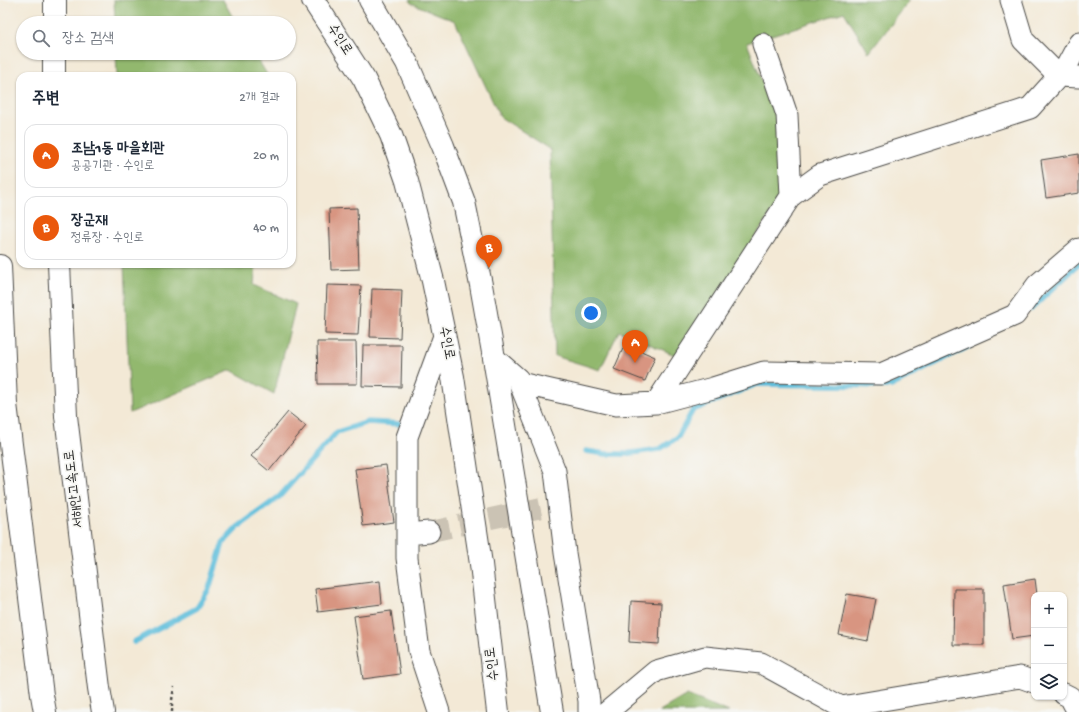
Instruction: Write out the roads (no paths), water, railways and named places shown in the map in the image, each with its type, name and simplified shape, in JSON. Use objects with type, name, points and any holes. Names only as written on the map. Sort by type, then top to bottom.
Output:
[{"type":"main road","points":[[54,16],[55,0]]},
{"type":"main road","name":"수인로","points":[[312,0],[364,79],[391,135],[407,181],[434,281],[453,377],[481,564],[498,712]]},
{"type":"main road","points":[[370,0],[407,63],[444,146],[464,202],[494,358],[552,712]]},
{"type":"main road","points":[[54,60],[54,72]]},
{"type":"main road","points":[[0,266],[6,404],[45,712]]},
{"type":"main road","name":"서해안고속도로","points":[[59,268],[66,416],[103,712]]},
{"type":"street","points":[[1011,0],[1023,40],[1069,77]]},
{"type":"street","points":[[1069,77],[1065,69],[1079,43]]},
{"type":"street","points":[[763,44],[787,115],[791,196]]},
{"type":"street","points":[[656,403],[791,196],[820,174],[1030,108],[1069,77]]},
{"type":"street","points":[[520,383],[616,405],[656,403],[713,388],[764,372],[882,374],[1015,315],[1037,286],[1079,249]]},
{"type":"street","points":[[439,712],[419,651],[407,558],[407,437],[444,336]]},
{"type":"street","points":[[494,358],[518,379],[555,470],[551,506],[565,553],[589,701],[589,712]]},
{"type":"street","points":[[407,534],[429,532]]},
{"type":"street","points":[[607,712],[656,671],[705,657],[762,663],[841,707],[1020,676],[1031,681]]},
{"type":"street","points":[[1067,696],[1070,697],[1078,712]]},
{"type":"waterway","points":[[1031,309],[1079,264]]},
{"type":"waterway","points":[[586,451],[606,454],[624,454],[660,449],[678,437],[693,410],[757,384],[891,386],[969,346]]},
{"type":"waterway","points":[[134,642],[197,608],[209,589],[223,543],[238,527],[279,497],[337,432],[368,422],[401,424]]},
{"type":"tunnel","points":[[429,532],[544,507]]},
{"type":"place","name":"장군재","points":[[489,268]]},
{"type":"place","name":"조남1동 마을회관","points":[[635,363]]}]
